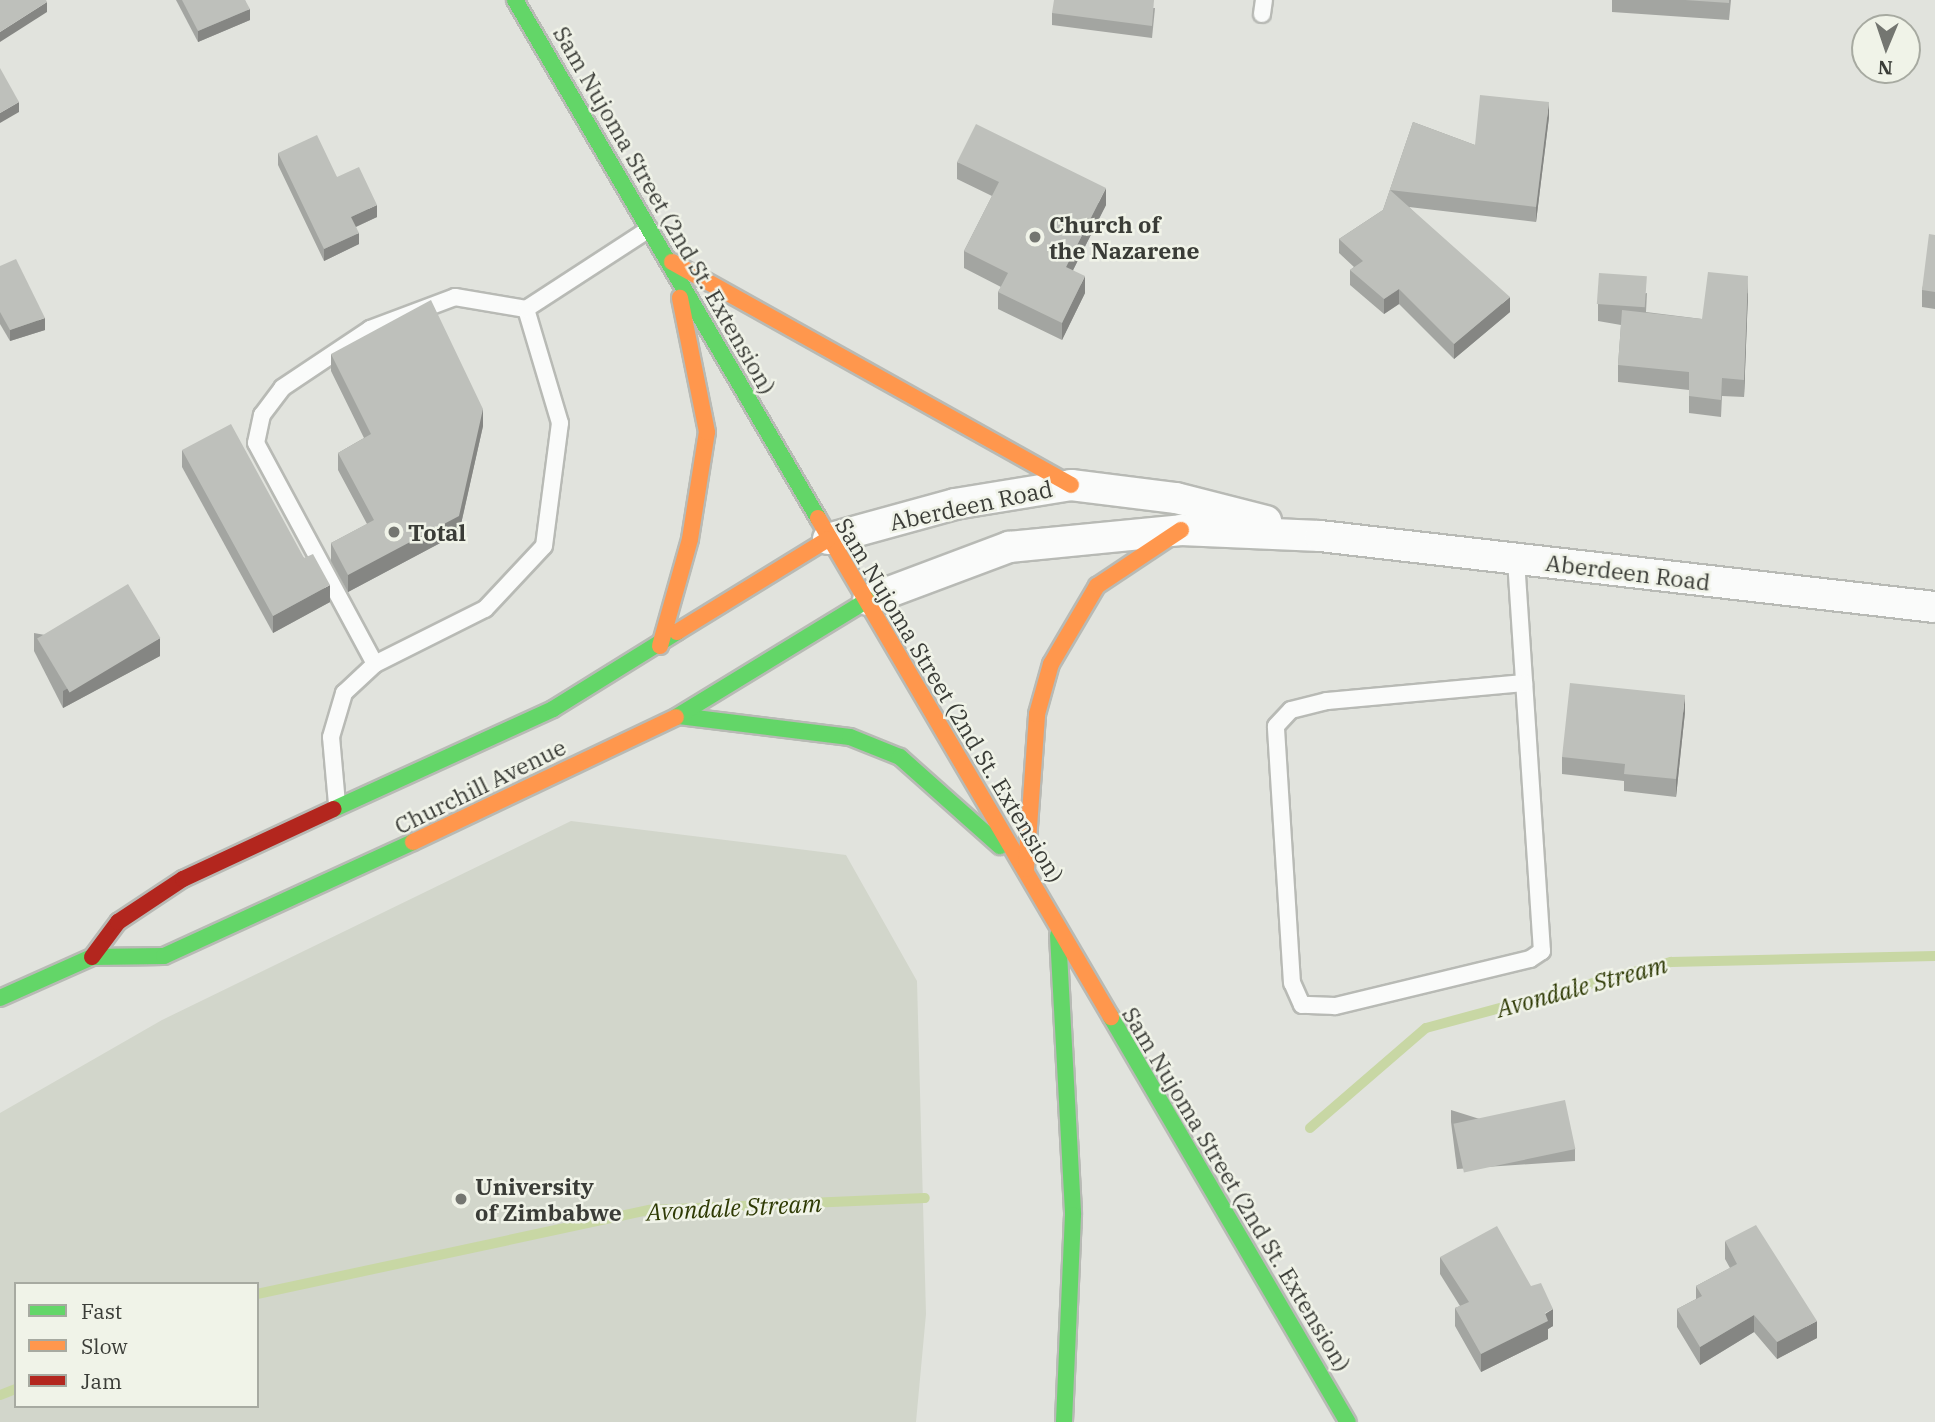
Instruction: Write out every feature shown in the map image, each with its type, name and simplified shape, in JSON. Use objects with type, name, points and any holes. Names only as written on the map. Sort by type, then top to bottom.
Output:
[{"type":"main road","name":"Sam Nujoma Street (2nd St. Extension)","points":[[515,0],[672,262],[828,539],[868,600],[1348,1422]]},
{"type":"main road","points":[[672,262],[1071,485]]},
{"type":"main road","points":[[660,646],[690,539],[707,432],[672,262]]},
{"type":"main road","points":[[1026,869],[1037,714],[1051,664],[1097,586],[1181,530]]},
{"type":"main road","name":"Churchill Avenue","points":[[92,957],[138,906],[337,804],[553,709],[660,646],[828,539]]},
{"type":"main road","name":"Churchill Avenue","points":[[0,998],[92,957],[164,956],[212,937],[679,716],[868,600]]},
{"type":"main road","points":[[679,716],[850,737],[900,757],[1026,869]]},
{"type":"main road","points":[[1058,929],[1073,1215],[1064,1422]]},
{"type":"street","name":"Aberdeen Road","points":[[828,539],[955,504],[1071,485],[1176,498],[1320,536]]},
{"type":"street","name":"Aberdeen Road","points":[[868,600],[1009,547],[1181,530],[1320,536],[1935,607]]},
{"type":"lane","points":[[375,664],[256,443],[262,415],[282,388],[370,329],[455,297],[526,309],[650,228]]},
{"type":"lane","points":[[337,804],[334,714],[344,693],[375,664],[485,609],[544,546],[560,423],[526,309]]},
{"type":"lane","points":[[1516,559],[1542,951],[1335,1006],[1302,1004],[1292,983],[1276,726],[1291,710],[1327,701],[1524,683]]},
{"type":"shaded area","name":"University of Zimbabwe","points":[[571,821],[846,855],[917,981],[926,1314],[916,1422],[0,1422],[0,1113],[162,1020]]},
{"type":"building","points":[[0,0],[46,0],[47,2],[0,32]]},
{"type":"building","points":[[182,0],[245,0],[250,9],[198,31]]},
{"type":"building","points":[[1054,0],[1154,0],[1152,26],[1052,13]]},
{"type":"building","points":[[1685,0],[1729,0],[1729,3]]},
{"type":"building","points":[[0,68],[19,102],[0,113]]},
{"type":"building","points":[[1480,95],[1549,102],[1536,207],[1390,190],[1510,297],[1454,344],[1399,289],[1384,299],[1350,270],[1363,261],[1339,239],[1383,210],[1413,122],[1475,145]]},
{"type":"building","name":"Church of the Nazarene","points":[[976,124],[1106,188],[1066,267],[1085,276],[1062,323],[998,292],[1008,273],[964,251],[999,182],[957,162]]},
{"type":"building","points":[[317,135],[337,177],[359,167],[377,205],[351,217],[359,233],[324,249],[278,153]]},
{"type":"building","points":[[1929,234],[1935,235],[1935,292],[1922,290]]},
{"type":"building","points":[[16,259],[45,318],[10,330],[0,312],[0,266]]},
{"type":"building","points":[[1708,272],[1748,276],[1744,380],[1722,378],[1721,400],[1689,396],[1689,372],[1618,365],[1622,310],[1702,319]]},
{"type":"building","points":[[1599,273],[1647,276],[1645,307],[1597,304]]},
{"type":"building","points":[[431,300],[483,409],[459,516],[348,575],[331,543],[374,520],[338,453],[371,434],[331,354]]},
{"type":"building","points":[[231,424],[304,558],[313,554],[330,585],[273,616],[182,450]]},
{"type":"building","points":[[128,584],[160,638],[70,693],[37,639]]},
{"type":"building","points":[[1570,683],[1685,695],[1676,779],[1624,774],[1625,764],[1562,757]]},
{"type":"building","points":[[1565,1100],[1575,1149],[1464,1173],[1453,1124]]},
{"type":"building","points":[[1756,1225],[1817,1321],[1777,1342],[1754,1315],[1700,1347],[1677,1309],[1702,1296],[1696,1286],[1737,1264],[1725,1241]]},
{"type":"building","points":[[1497,1226],[1531,1286],[1541,1283],[1553,1309],[1545,1313],[1548,1321],[1481,1354],[1455,1308],[1469,1302],[1440,1257]]},
{"type":"waterway","name":"Avondale Stream","points":[[1310,1128],[1426,1028],[1671,962],[1935,956]]},
{"type":"waterway","name":"Avondale Stream","points":[[259,1294],[650,1210],[925,1198]]},
{"type":"waterway","name":"Avondale Stream","points":[[0,1395],[14,1390]]},
{"type":"traffic: fast","points":[[515,0],[818,518]]},
{"type":"traffic: fast","points":[[676,717],[868,600]]},
{"type":"traffic: fast","points":[[334,809],[553,709],[677,632]]},
{"type":"traffic: fast","points":[[679,716],[850,737],[900,757],[1000,846]]},
{"type":"traffic: fast","points":[[0,998],[92,957],[164,956],[413,842]]},
{"type":"traffic: fast","points":[[1058,935],[1073,1215],[1064,1422]]},
{"type":"traffic: fast","points":[[1111,1017],[1348,1422]]},
{"type":"traffic: slow","points":[[672,262],[1071,485]]},
{"type":"traffic: slow","points":[[660,646],[690,539],[707,432],[680,298]]},
{"type":"traffic: slow","points":[[818,518],[1111,1017]]},
{"type":"traffic: slow","points":[[1026,869],[1037,714],[1051,664],[1097,586],[1181,530]]},
{"type":"traffic: slow","points":[[677,632],[828,539]]},
{"type":"traffic: slow","points":[[413,842],[676,717]]},
{"type":"traffic: jam","points":[[92,957],[118,922],[183,879],[334,809]]},
{"type":"place","name":"Church of the Nazarene","points":[[1035,237]]},
{"type":"place","name":"Total","points":[[394,532]]},
{"type":"place","name":"University of Zimbabwe","points":[[461,1199]]}]
